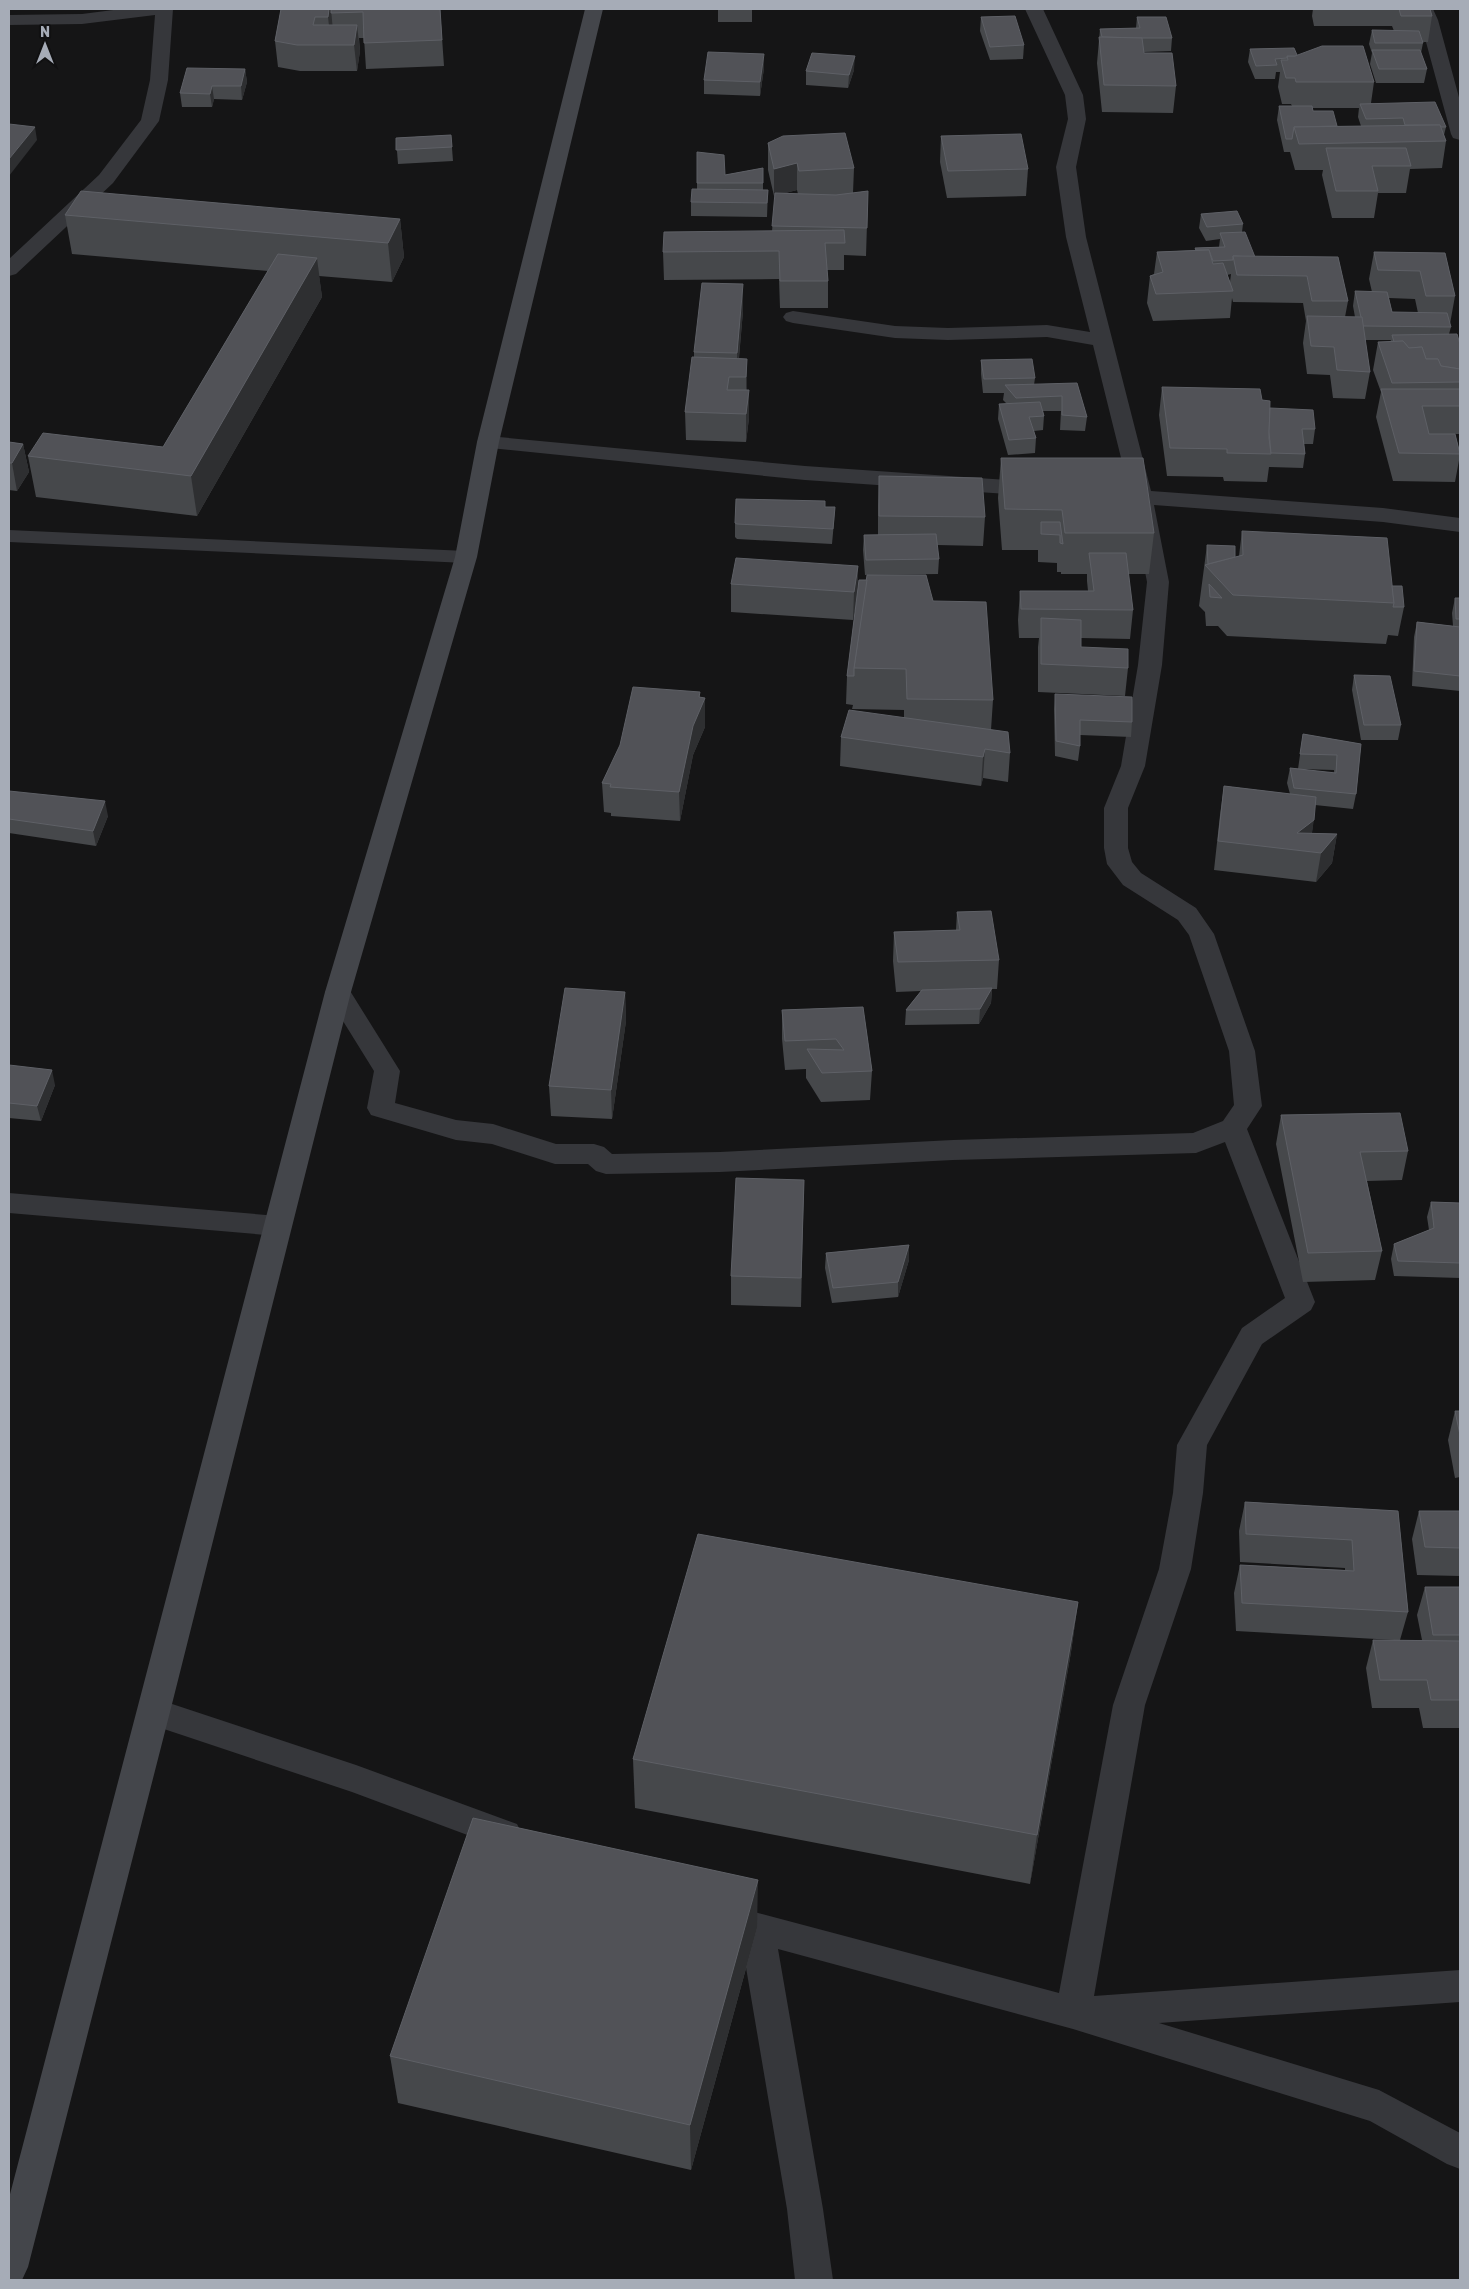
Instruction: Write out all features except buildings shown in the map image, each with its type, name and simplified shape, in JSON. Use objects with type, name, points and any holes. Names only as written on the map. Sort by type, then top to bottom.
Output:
[{"type":"main road","points":[[9,2267],[154,1712],[338,992],[466,557],[488,442],[594,9]]},
{"type":"street","points":[[9,20],[82,19],[113,12],[163,9],[159,80],[150,121],[106,179],[9,270]]},
{"type":"street","points":[[338,992],[387,1071],[381,1108],[456,1130],[492,1134],[555,1154],[594,1154],[606,1164],[720,1162],[962,1150],[1196,1143],[1233,1128],[1248,1106],[1242,1051],[1201,934],[1187,914],[1132,879],[1120,864],[1116,848],[1116,808],[1133,766],[1150,665],[1158,582],[1142,497],[1076,237],[1066,167],[1077,119],[1074,95],[1034,9]]},
{"type":"street","points":[[1424,9],[1429,20],[1460,134]]},
{"type":"street","points":[[793,317],[895,332],[948,334],[1047,331],[1101,340]]},
{"type":"street","points":[[488,442],[805,473],[1053,490]]},
{"type":"street","points":[[1102,494],[1383,515],[1460,525]]},
{"type":"street","points":[[1072,2013],[1129,1705],[1175,1569],[1188,1493],[1192,1445],[1252,1336],[1301,1302],[1233,1128]]},
{"type":"street","points":[[9,1203],[278,1226]]},
{"type":"street","points":[[154,1712],[356,1779],[533,1844]]},
{"type":"street","points":[[692,1903],[758,1928],[1072,2013],[1379,2107],[1460,2152]]},
{"type":"street","points":[[758,1928],[805,2209],[814,2280]]},
{"type":"street","points":[[1072,2013],[1460,1986]]},
{"type":"lane","points":[[9,536],[466,557]]}]
